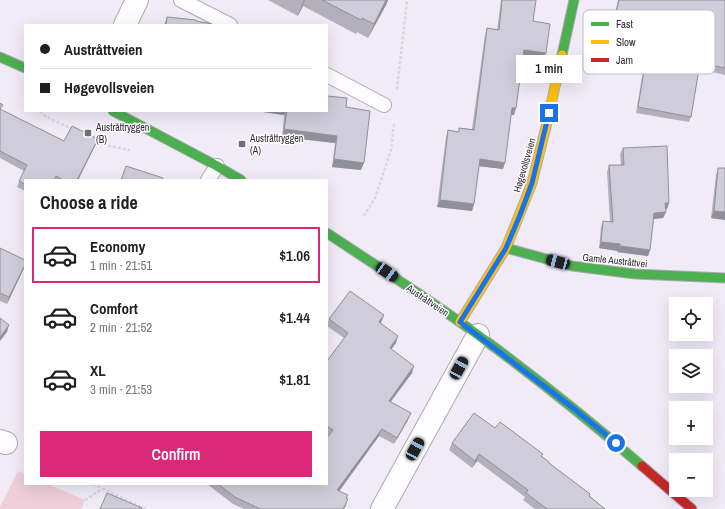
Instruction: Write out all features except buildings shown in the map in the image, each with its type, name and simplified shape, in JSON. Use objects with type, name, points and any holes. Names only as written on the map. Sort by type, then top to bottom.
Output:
[{"type":"main road","name":"Høgevollsveien","points":[[460,322],[506,248],[532,183],[574,0]]},
{"type":"main road","points":[[0,57],[24,68]]},
{"type":"main road","points":[[115,112],[217,166],[238,179]]},
{"type":"main road","name":"Austråttveien","points":[[328,234],[478,335],[585,418],[692,509]]},
{"type":"main road","name":"Gamle Austråttvei","points":[[506,248],[572,266],[635,274],[725,278]]},
{"type":"street","points":[[125,24],[136,0]]},
{"type":"street","points":[[382,509],[478,335]]},
{"type":"lane","points":[[181,0],[228,24]]},
{"type":"lane","points":[[328,76],[384,105]]},
{"type":"lane","points":[[209,179],[217,166]]},
{"type":"path","points":[[41,112],[45,116],[79,133]]},
{"type":"path","points":[[93,140],[100,144],[134,151]]},
{"type":"path","points":[[96,485],[146,509]]},
{"type":"path","points":[[85,500],[103,488]]},
{"type":"shaded area","points":[[18,471],[24,474],[24,485],[50,485],[85,500],[81,509],[0,509]]},
{"type":"traffic: fast","points":[[562,55],[574,0]]},
{"type":"traffic: fast","points":[[0,57],[24,68]]},
{"type":"traffic: fast","points":[[115,112],[239,179]]},
{"type":"traffic: fast","points":[[328,234],[478,335],[562,399],[642,466]]},
{"type":"traffic: fast","points":[[506,248],[572,266],[635,274],[725,278]]},
{"type":"traffic: slow","points":[[460,322],[506,248],[532,183],[562,55]]},
{"type":"traffic: jam","points":[[642,466],[692,509]]},
{"type":"place","name":"Austråttryggen (B)","points":[[88,133]]},
{"type":"place","name":"Austråttryggen (A)","points":[[242,144]]},
{"type":"route","points":[[549,113],[532,183],[506,248],[460,322],[573,408],[616,443]]}]
